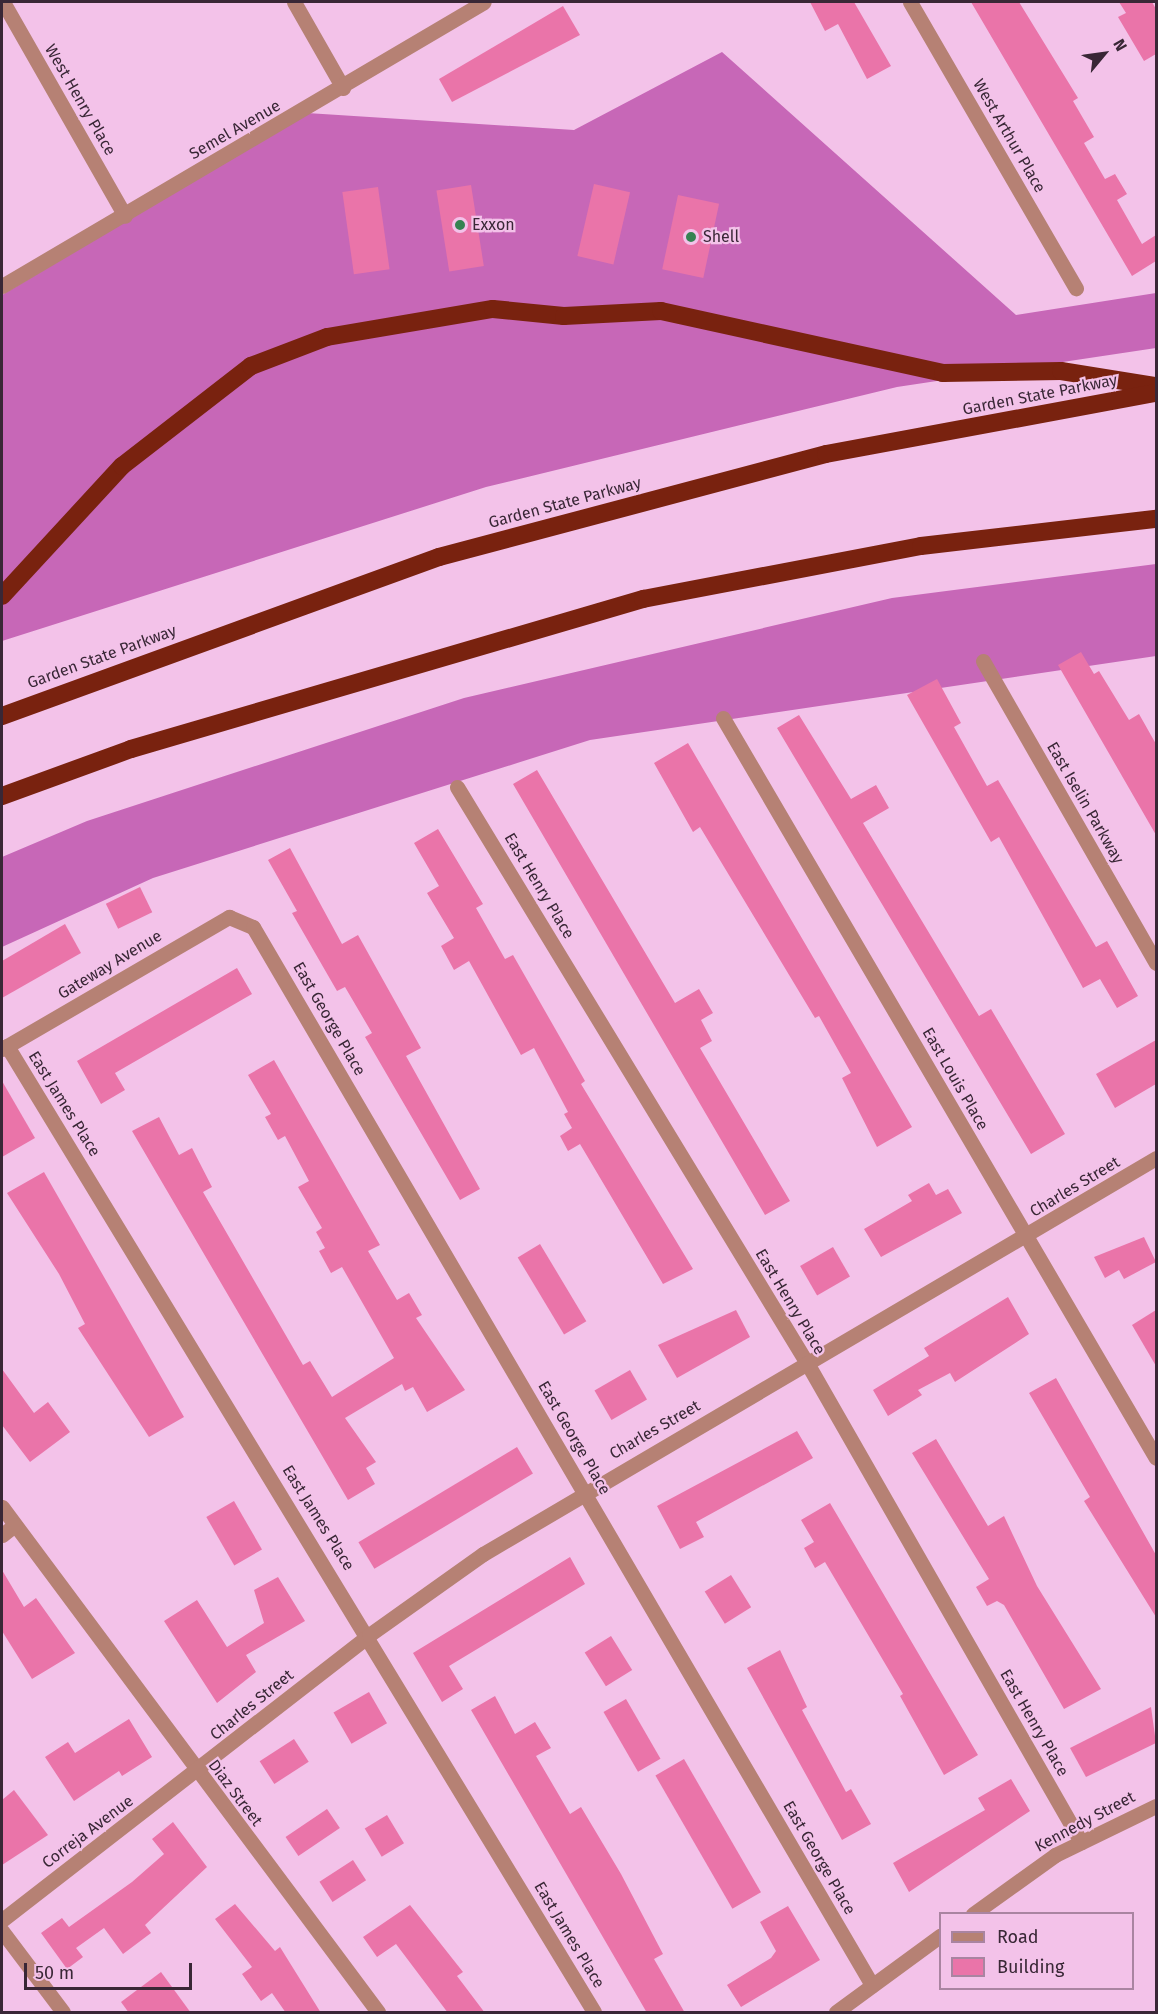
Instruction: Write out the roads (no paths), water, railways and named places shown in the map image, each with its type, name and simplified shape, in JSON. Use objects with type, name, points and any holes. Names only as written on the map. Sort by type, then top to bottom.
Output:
[{"type":"highway","points":[[2,596],[122,466],[251,366],[327,336],[493,309],[564,316],[661,311],[943,373],[1061,371],[1156,386]]},
{"type":"highway","name":"Garden State Parkway","points":[[2,716],[439,557],[826,454],[1156,393]]},
{"type":"highway","points":[[2,796],[131,749],[643,599],[921,546],[1156,519]]},
{"type":"street","name":"West Henry Place","points":[[3,2],[125,216]]},
{"type":"street","points":[[294,2],[343,88]]},
{"type":"street","name":"Semel Avenue","points":[[2,286],[343,88],[484,2]]},
{"type":"street","name":"West Arthur Place","points":[[910,2],[1076,288]]},
{"type":"street","name":"East Iselin Parkway","points":[[983,661],[1156,963]]},
{"type":"street","name":"East Louis Place","points":[[723,718],[1156,1458]]},
{"type":"street","name":"East Henry Place","points":[[457,787],[807,1363],[1082,1842]]},
{"type":"street","name":"Gateway Avenue","points":[[4,1048],[214,925],[238,916]]},
{"type":"street","name":"East George Place","points":[[238,916],[265,945],[872,1985]]},
{"type":"street","name":"East James Place","points":[[4,1048],[369,1635],[594,2013]]},
{"type":"street","name":"Charles Street","points":[[197,1772],[369,1635],[483,1554],[585,1492],[1027,1237],[1156,1158]]},
{"type":"street","name":"Diaz Street","points":[[2,1507],[378,2013]]},
{"type":"street","points":[[2,1535],[15,1525]]},
{"type":"street","name":"Correja Avenue","points":[[2,1920],[197,1772]]},
{"type":"street","name":"Kennedy Street","points":[[976,1912],[1082,1842],[1156,1806]]},
{"type":"street","points":[[2,1931],[63,2013]]},
{"type":"street","points":[[836,2013],[939,1937]]},
{"type":"place","name":"Exxon","points":[[460,225]]},
{"type":"place","name":"Shell","points":[[691,237]]}]
